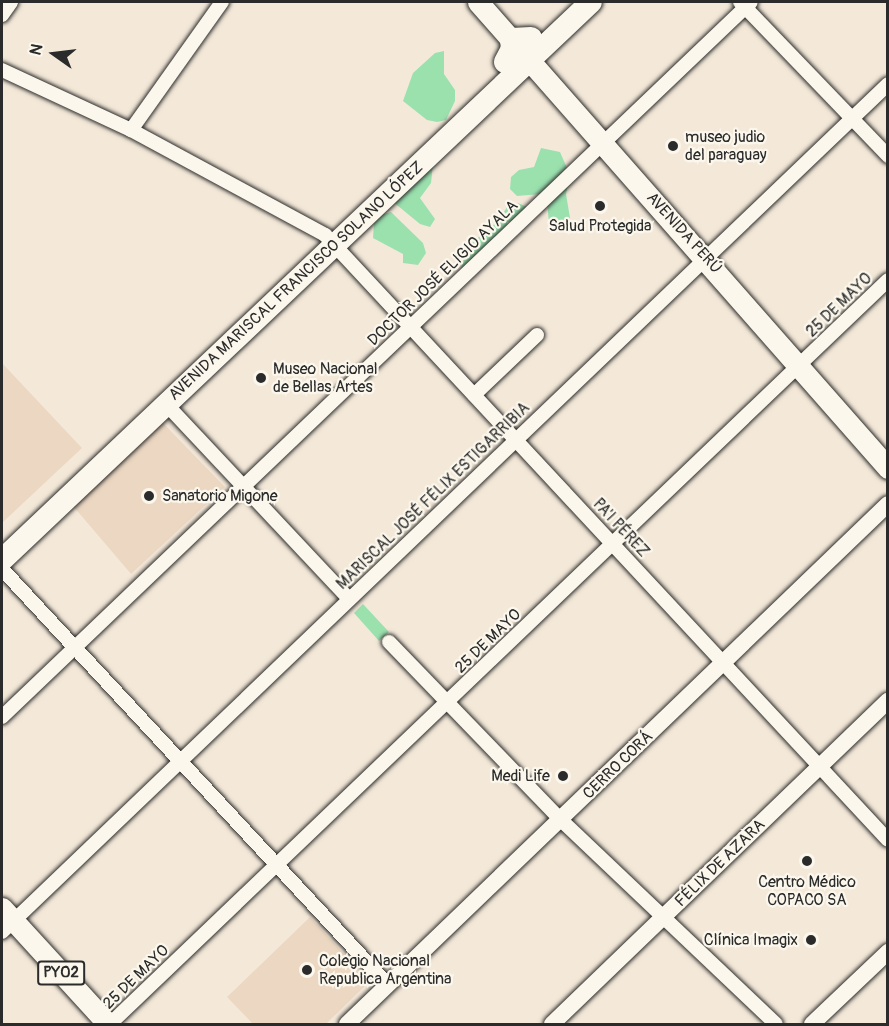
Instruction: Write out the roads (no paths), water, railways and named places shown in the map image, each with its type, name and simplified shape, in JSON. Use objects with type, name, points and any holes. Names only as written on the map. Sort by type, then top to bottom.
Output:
[{"type":"highway","name":"AVENIDA MARISCAL FRANCISCO SOLANO LÓPEZ","points":[[2,560],[166,404],[330,239],[433,152],[524,55],[569,2]]},
{"type":"highway","points":[[524,55],[580,2]]},
{"type":"highway","name":"AVENIDA MARISCAL FRANCISCO SOLANO LÓPEZ","points":[[2,543],[330,239],[524,55],[591,2]]},
{"type":"highway","points":[[2,551],[54,493]]},
{"type":"main road","name":"AVENIDA PERÚ","points":[[478,2],[706,257],[888,468]]},
{"type":"main road","name":"PY02","points":[[5,920],[109,1024]]},
{"type":"street","points":[[2,15],[11,2]]},
{"type":"street","points":[[131,130],[222,2]]},
{"type":"street","points":[[745,3],[888,156]]},
{"type":"street","name":"DOCTOR JOSÉ ELIGIO AYALA","points":[[2,717],[603,142],[745,3]]},
{"type":"street","name":"PA'I PÉREZ","points":[[2,70],[131,130],[330,239],[888,840]]},
{"type":"street","name":"MARISCAL JOSÉ FÉLIX ESTIGARRIBIA","points":[[5,920],[181,762],[348,598],[888,84]]},
{"type":"street","name":"25 DE MAYO","points":[[109,1024],[888,280]]},
{"type":"street","points":[[474,395],[537,335]]},
{"type":"street","points":[[166,404],[348,598]]},
{"type":"street","name":"CERRO CORÁ","points":[[347,1024],[888,504]]},
{"type":"street","points":[[2,568],[388,985]]},
{"type":"street","points":[[389,642],[561,820],[665,916],[776,1024]]},
{"type":"street","name":"FÉLIX DE AZARA","points":[[552,1024],[888,701]]},
{"type":"street","points":[[812,1024],[888,952]]},
{"type":"place","name":"museo judio del paraguay","points":[[673,146]]},
{"type":"place","name":"Salud Protegida","points":[[600,206]]},
{"type":"place","name":"Museo Nacional de Bellas Artes","points":[[261,378]]},
{"type":"place","name":"Sanatorio Migone","points":[[149,496]]},
{"type":"place","name":"Medi Life","points":[[563,776]]},
{"type":"place","name":"Centro Médico COPACO SA","points":[[807,861]]},
{"type":"place","name":"Clínica Imagix","points":[[811,940]]},
{"type":"place","name":"Colegio Nacional Republica Argentina","points":[[307,970]]}]
